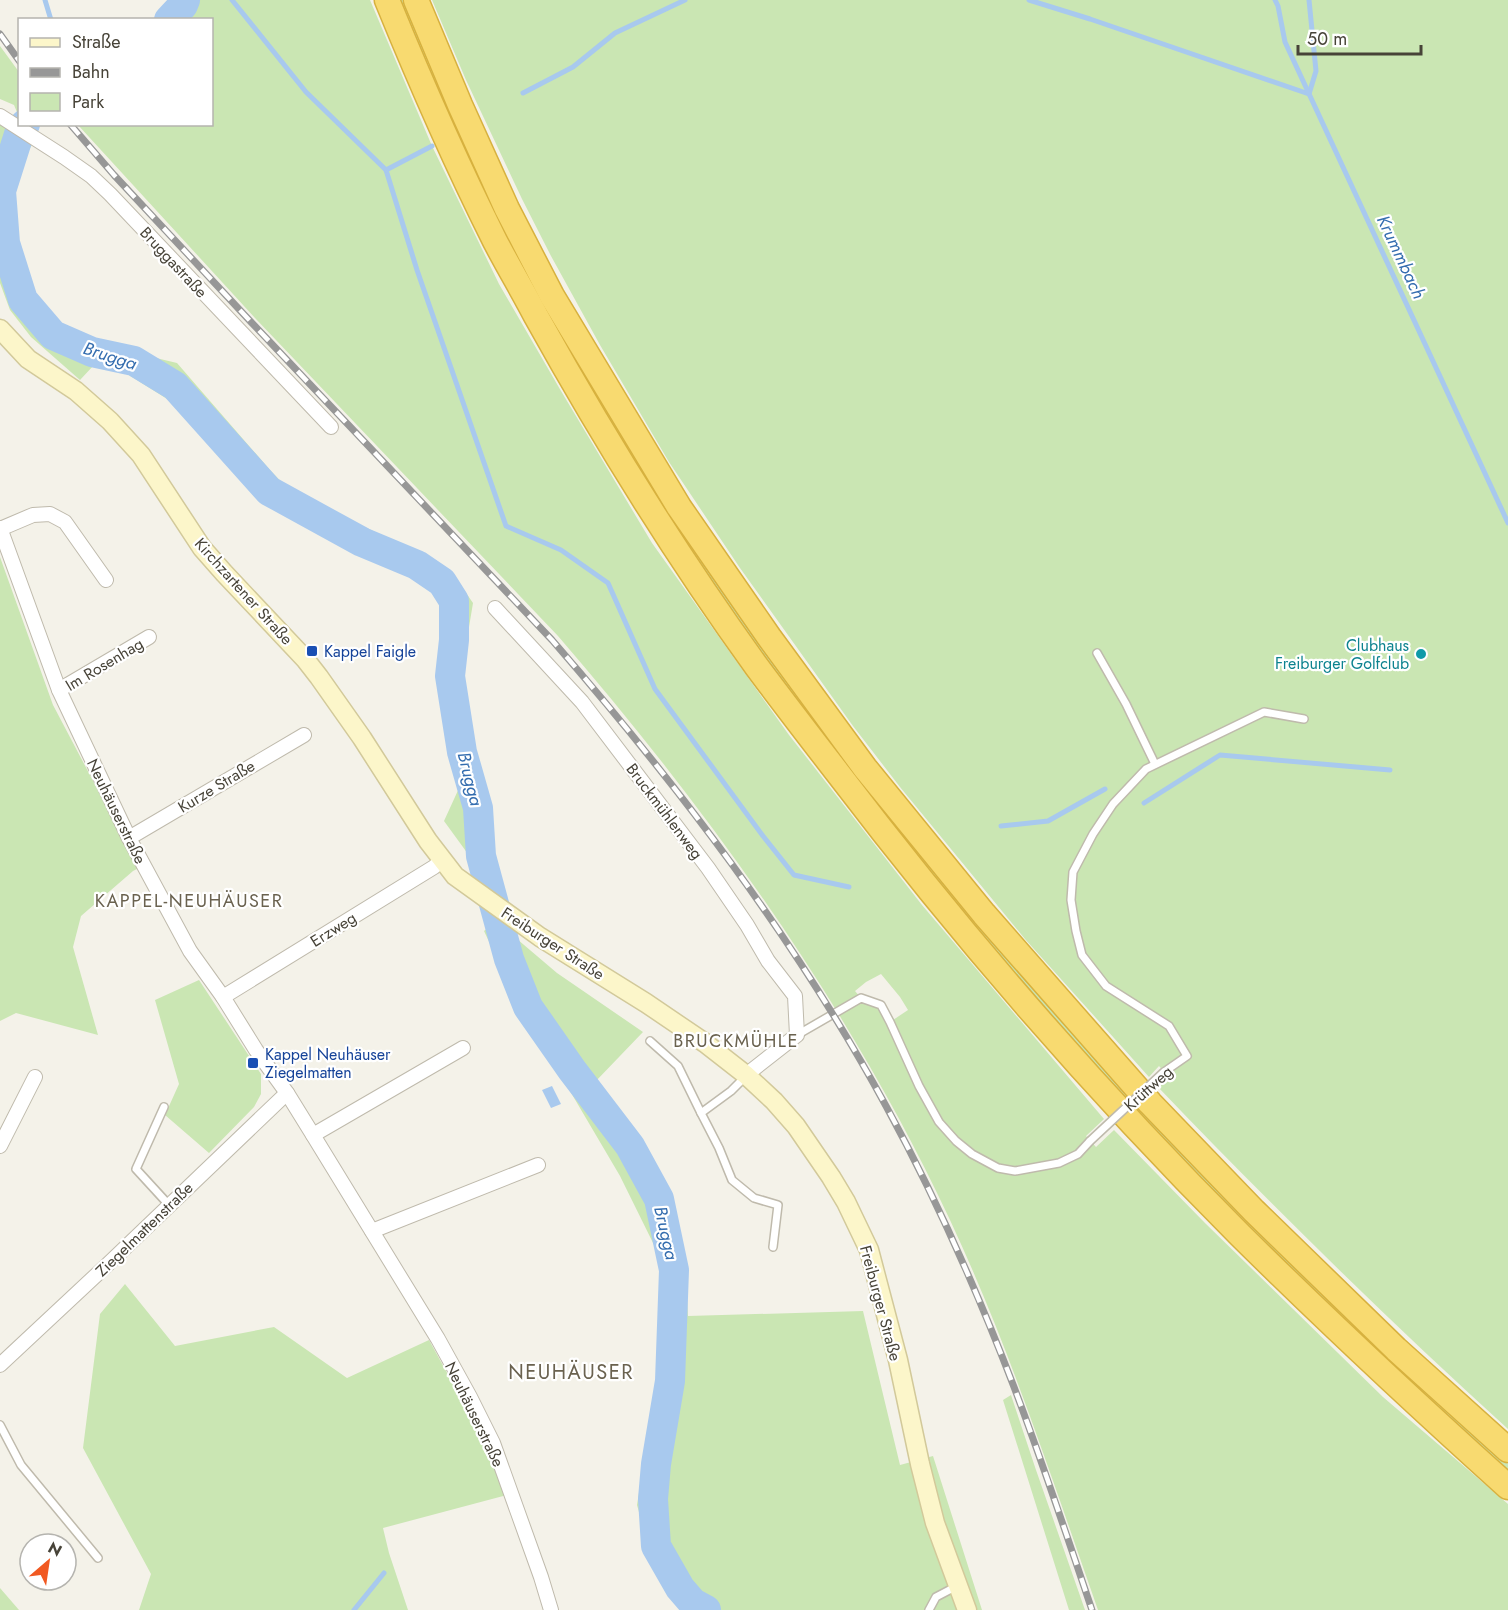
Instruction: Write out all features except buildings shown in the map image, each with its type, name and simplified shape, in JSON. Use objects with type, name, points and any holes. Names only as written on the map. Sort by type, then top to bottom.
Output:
[{"type":"highway","points":[[387,0],[434,110],[496,242],[574,384],[678,551],[783,701],[876,824],[967,936],[1072,1057],[1165,1158],[1240,1235],[1418,1405],[1508,1487]]},
{"type":"highway","points":[[416,0],[507,209],[552,296],[679,507],[769,637],[865,768],[984,914],[1150,1103],[1254,1211],[1396,1348],[1508,1450]]},
{"type":"street","name":"Bruggastraße","points":[[0,116],[18,126]]},
{"type":"street","name":"Bruggastraße","points":[[18,126],[91,176],[110,194],[331,427]]},
{"type":"street","name":"Kirchzartener Straße","points":[[1,333],[28,359],[76,392],[110,421],[141,455],[202,548],[319,677],[442,860],[462,882],[489,901]]},
{"type":"street","points":[[0,529],[33,515],[50,514],[65,522],[106,580]]},
{"type":"street","name":"Neuhäuserstraße","points":[[0,529],[59,690],[129,838],[190,951],[287,1093],[470,1397],[493,1443],[551,1610]]},
{"type":"street","name":"Bruckmühlenweg","points":[[495,608],[582,702],[708,868],[747,925],[768,961],[795,996],[797,1035]]},
{"type":"street","name":"Im Rosenhag","points":[[59,690],[149,638]]},
{"type":"street","name":"Kurze Straße","points":[[129,838],[304,735]]},
{"type":"street","name":"Erzweg","points":[[223,997],[442,860]]},
{"type":"street","name":"Freiburger Straße","points":[[489,901],[514,920],[705,1043],[746,1075],[774,1101],[818,1156],[846,1202],[869,1250],[898,1360],[935,1523],[967,1610]]},
{"type":"street","name":"Krüttweg","points":[[746,1075],[797,1035]]},
{"type":"street","points":[[313,1135],[463,1048]]},
{"type":"street","points":[[0,1146],[35,1077]]},
{"type":"street","name":"Ziegelmattenstraße","points":[[0,1365],[287,1093]]},
{"type":"street","points":[[372,1231],[538,1165]]},
{"type":"lane","points":[[1097,653],[1126,704],[1155,764]]},
{"type":"lane","name":"Krüttweg","points":[[797,1035],[861,998],[881,1005],[919,1086],[939,1122],[956,1141],[972,1154],[998,1168],[1015,1171],[1059,1163],[1078,1154],[1164,1072],[1187,1056],[1169,1026],[1106,986],[1082,955],[1071,900],[1073,872],[1093,834],[1113,804],[1146,769],[1264,712],[1304,719]]},
{"type":"lane","points":[[650,1041],[678,1066],[719,1148],[732,1180],[754,1197],[778,1205],[773,1247]]},
{"type":"lane","points":[[701,1113],[731,1091],[746,1075]]},
{"type":"lane","points":[[164,1107],[136,1169],[169,1205]]},
{"type":"lane","points":[[0,1425],[21,1465],[98,1558]]},
{"type":"lane","points":[[929,1610],[936,1597],[957,1586]]},
{"type":"green space","points":[[169,0],[370,0],[432,146],[499,284],[652,543],[789,735],[922,905],[1104,1119],[1086,1136],[1096,1147],[1114,1130],[1205,1223],[1383,1397],[1508,1504],[1508,1610],[1098,1610],[1011,1364],[950,1220],[911,1141],[823,989],[723,843],[615,703],[558,636],[255,318],[79,126],[213,126],[213,18],[161,18]],"holes":[[[881,974],[908,1010],[890,1022],[881,1005],[861,998],[855,991]]]},
{"type":"green space","points":[[397,0],[405,0],[505,221],[904,833],[1439,1401],[1508,1464],[1508,1473],[1435,1408],[1252,1233],[1143,1119],[1024,987],[900,838],[791,694],[701,568],[584,383],[483,193]]},
{"type":"green space","points":[[432,0],[1508,0],[1508,1429],[1330,1261],[1158,1087],[1168,1076],[1159,1066],[1149,1077],[1025,939],[853,726],[740,568],[669,462],[600,345],[522,199],[466,80]]},
{"type":"green space","points":[[0,46],[18,71],[18,115],[14,105],[0,99]]},
{"type":"green space","points":[[0,121],[34,141],[7,189],[9,236],[16,267],[34,302],[60,326],[131,352],[177,363],[290,491],[433,560],[455,577],[473,603],[456,705],[479,783],[496,872],[501,883],[476,865],[444,821],[460,786],[442,707],[446,600],[432,574],[302,515],[246,479],[188,412],[124,372],[94,365],[80,380],[31,337],[10,310],[0,283]]},
{"type":"green space","points":[[0,557],[53,705],[139,868],[81,916],[73,947],[98,1035],[16,1013],[0,1021]]},
{"type":"green space","points":[[494,923],[557,973],[643,1032],[595,1082],[640,1143],[661,1183],[682,1258],[688,1316],[863,1311],[900,1465],[933,1456],[982,1610],[694,1610],[679,1602],[652,1558],[637,1505],[660,1363],[662,1274],[657,1251],[620,1176],[517,1001],[484,931]]},
{"type":"green space","points":[[199,980],[261,1074],[261,1094],[254,1107],[209,1153],[165,1115],[179,1084],[155,1000]]},
{"type":"green space","points":[[125,1284],[175,1346],[274,1327],[347,1378],[429,1340],[485,1442],[507,1495],[383,1528],[408,1610],[139,1610],[151,1574],[83,1448],[100,1314]]},
{"type":"green space","points":[[1011,1395],[1085,1610],[1069,1610],[1003,1400]]},
{"type":"green space","points":[[0,1588],[19,1610],[0,1610]]},
{"type":"water","points":[[552,1086],[561,1104],[551,1108],[542,1090]]},
{"type":"waterway","points":[[45,0],[50,18]]},
{"type":"waterway","name":"Brugga","points":[[171,18],[185,0]]},
{"type":"waterway","points":[[232,0],[306,92],[386,170],[417,270],[506,526],[561,550],[608,583],[655,689],[763,836],[794,875],[849,887]]},
{"type":"waterway","points":[[523,93],[573,67],[615,33],[685,0]]},
{"type":"waterway","points":[[1029,0],[1309,94],[1316,71],[1309,0]]},
{"type":"waterway","name":"Krummbach","points":[[1275,0],[1285,42],[1508,523]]},
{"type":"waterway","name":"Brugga","points":[[23,126],[1,191],[5,243],[23,300],[53,335],[92,352],[134,361],[175,386],[269,491],[362,542],[417,565],[442,582],[454,601],[454,640],[450,676],[462,752],[478,808],[481,856],[509,959],[528,1007],[630,1146],[659,1199],[674,1270],[670,1381],[656,1464],[653,1499],[656,1546],[680,1588],[693,1603],[706,1610]]},
{"type":"waterway","points":[[386,170],[432,146]]},
{"type":"waterway","points":[[1144,803],[1220,755],[1390,770]]},
{"type":"waterway","points":[[1001,826],[1048,821],[1105,789]]},
{"type":"waterway","points":[[354,1610],[384,1573]]},
{"type":"railway","points":[[0,34],[18,59]]},
{"type":"railway","points":[[72,126],[114,175],[251,322],[552,640],[599,694],[689,806],[773,923],[851,1044],[904,1139],[938,1209],[986,1316],[1014,1387],[1092,1610]]},
{"type":"place","name":"Kappel Faigle","points":[[312,651]]},
{"type":"place","name":"Clubhaus Freiburger Golfclub","points":[[1421,654]]},
{"type":"place","name":"Kappel Neuhäuser Ziegelmatten","points":[[253,1063]]},
{"type":"district","name":"KAPPEL-NEUHÄUSER","points":[[189,901]]},
{"type":"district","name":"BRUCKMÜHLE","points":[[736,1041]]},
{"type":"district","name":"NEUHÄUSER","points":[[571,1372]]}]
